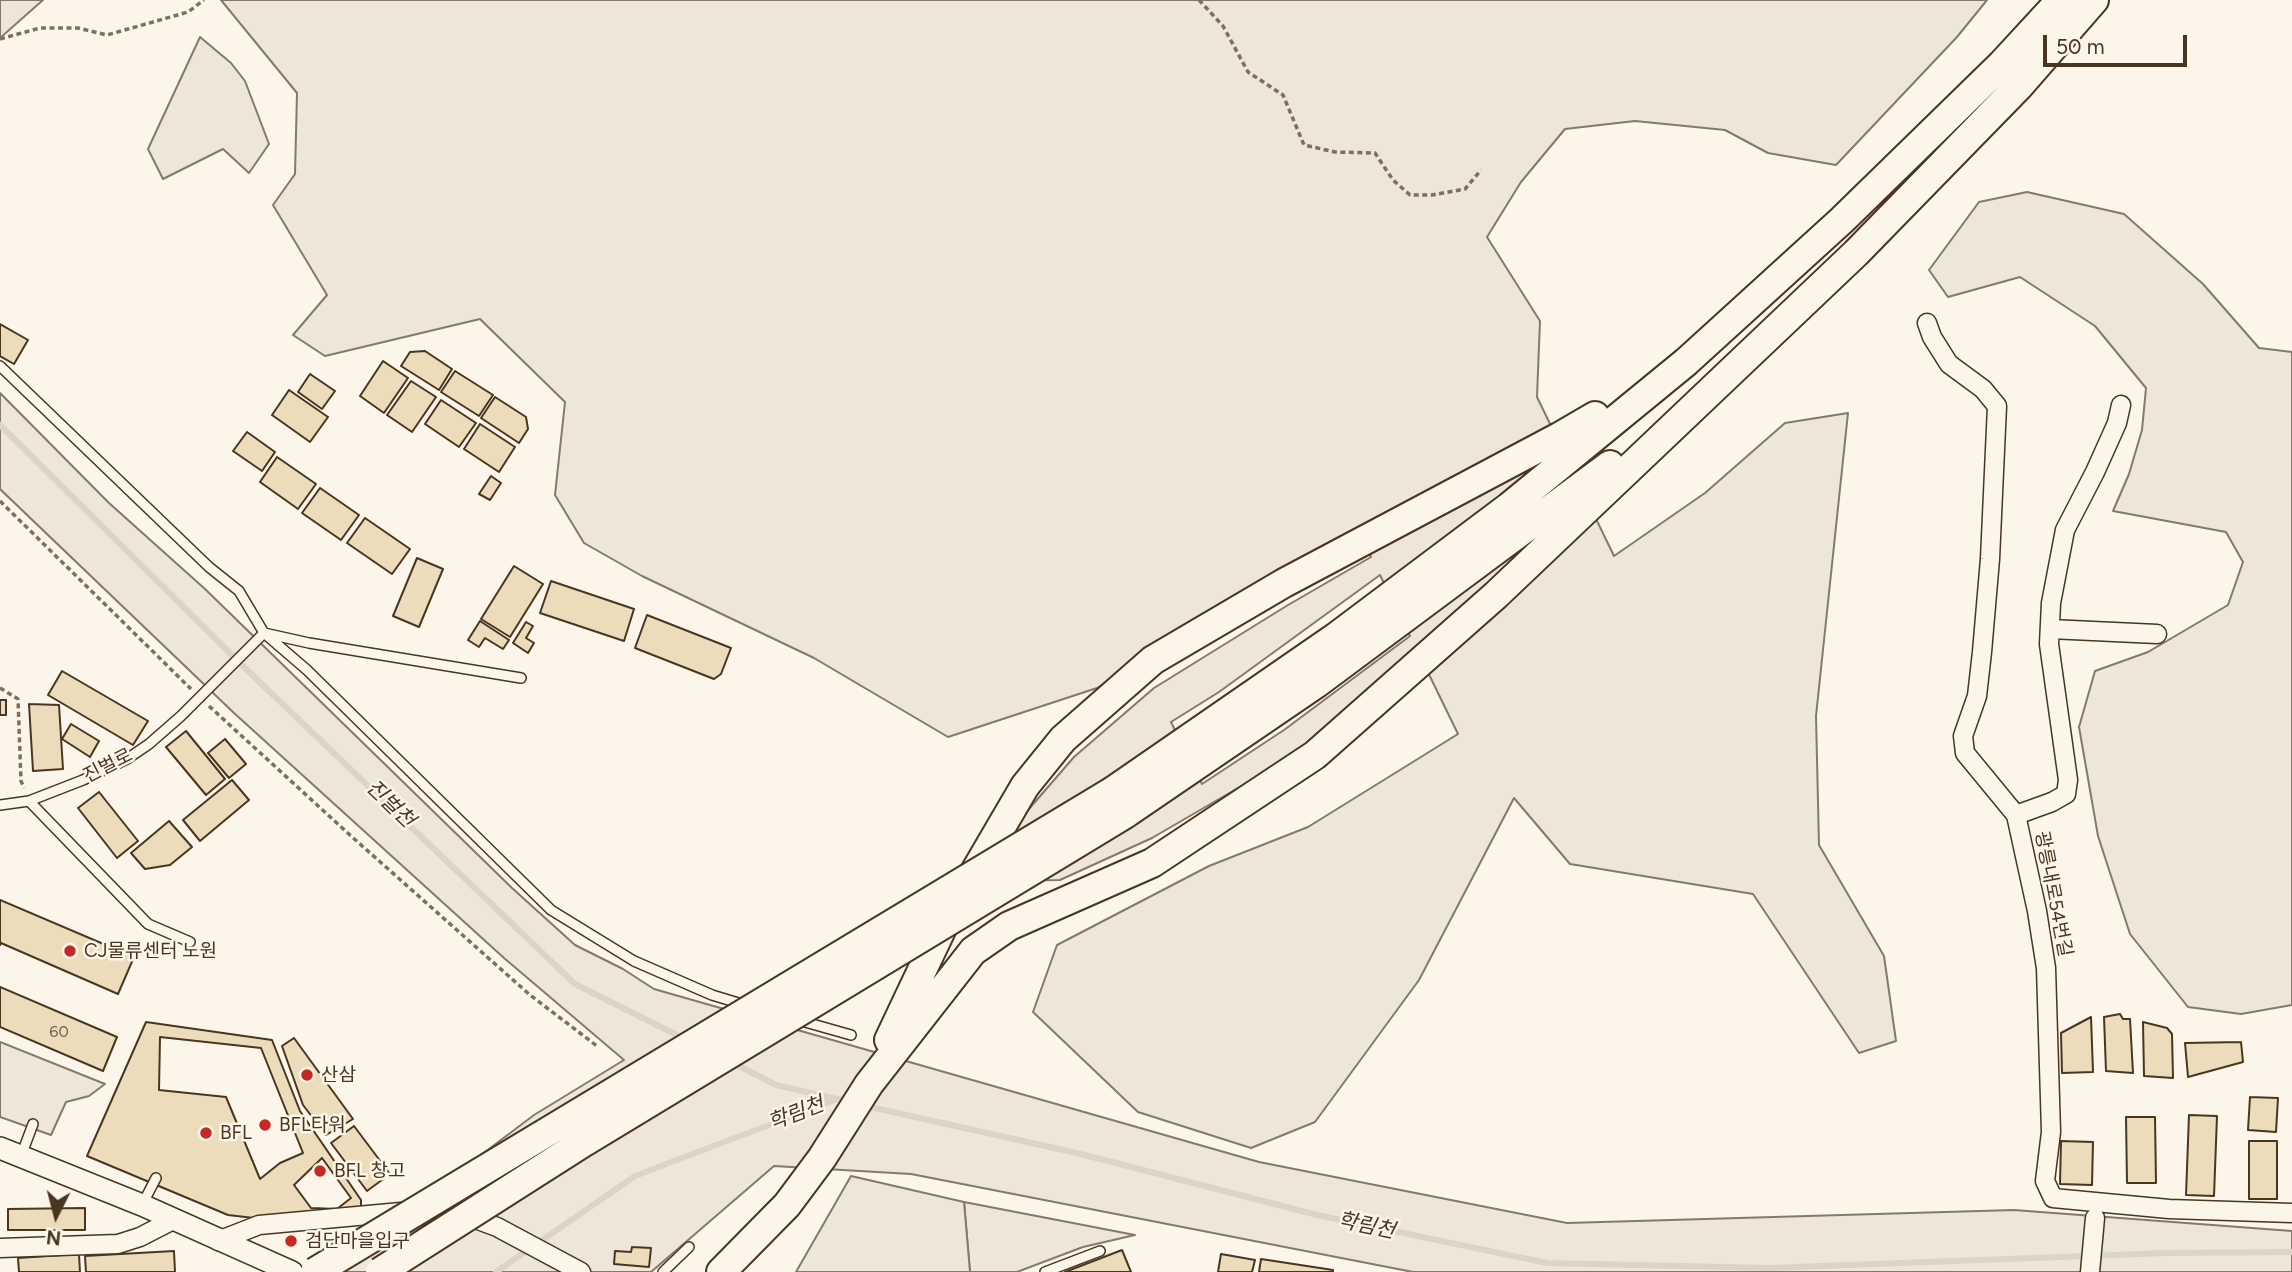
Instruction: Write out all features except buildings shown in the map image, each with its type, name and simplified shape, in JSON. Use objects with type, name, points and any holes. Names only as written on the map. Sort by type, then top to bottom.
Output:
[{"type":"highway","points":[[380,1272],[1119,803],[1509,507],[1686,362],[1842,220],[2002,64],[2061,0]]},
{"type":"highway","points":[[721,1272],[787,1205],[822,1158],[869,1084],[973,951],[1009,926],[1152,863],[1315,755],[1496,595],[1856,253],[2019,86],[2094,0]]},
{"type":"highway","points":[[869,1084],[942,928],[1026,786],[1063,739],[1153,660],[1284,583],[1559,437],[1686,362]]},
{"type":"highway","points":[[315,1272],[1119,803],[1317,683],[1420,609],[1715,385]]},
{"type":"street","name":"광릉내로54번길","points":[[1927,323],[1932,337],[1949,364],[1983,389],[1997,406],[1990,559],[1977,696],[1963,736],[1965,753],[2016,816],[2037,911],[2046,968],[2050,1132],[2045,1181],[2053,1198],[2169,1209],[2292,1213]]},
{"type":"street","points":[[2016,816],[2066,794],[2068,780],[2054,698],[2049,644],[2051,603],[2065,530],[2117,423],[2121,405]]},
{"type":"street","points":[[2050,629],[2157,634]]},
{"type":"street","points":[[0,1147],[142,1205],[292,1272]]},
{"type":"street","points":[[212,1238],[259,1226],[412,1211],[459,1213],[497,1227],[580,1272]]},
{"type":"street","points":[[2091,1272],[2095,1218]]},
{"type":"street","points":[[0,1248],[118,1244],[140,1237],[173,1220]]},
{"type":"lane","points":[[0,366],[209,567],[239,591],[264,633],[307,670],[551,910],[634,961],[712,995],[763,1010]]},
{"type":"lane","points":[[264,633],[521,678]]},
{"type":"lane","name":"진벌로","points":[[0,805],[29,801],[127,759],[149,744],[264,633]]},
{"type":"lane","points":[[29,801],[148,925],[190,942]]},
{"type":"lane","points":[[775,1013],[851,1035]]},
{"type":"lane","points":[[21,1156],[33,1124]]},
{"type":"lane","points":[[142,1205],[156,1178]]},
{"type":"lane","points":[[663,1272],[689,1247]]},
{"type":"lane","points":[[1045,1272],[1100,1251]]},
{"type":"path","points":[[0,39],[40,28],[78,28],[107,34],[188,12],[204,0]]},
{"type":"path","points":[[1199,0],[1223,26],[1248,72],[1283,95],[1304,145],[1335,152],[1375,153],[1393,180],[1410,195],[1465,190],[1481,170]]},
{"type":"path","points":[[0,502],[199,697],[351,836],[530,995],[597,1046]]},
{"type":"path","points":[[0,688],[18,699],[21,781],[29,801]]},
{"type":"shaded area","points":[[0,0],[43,0],[0,38]]},
{"type":"shaded area","points":[[221,0],[1987,0],[1957,37],[1836,165],[1768,153],[1725,130],[1635,121],[1565,129],[1521,182],[1487,237],[1540,321],[1537,397],[1614,556],[1705,493],[1785,423],[1848,413],[1816,716],[1819,845],[1884,956],[1896,1041],[1859,1053],[1753,894],[1570,864],[1514,798],[1419,980],[1315,1122],[1251,1148],[1138,1112],[1033,1012],[1057,945],[1209,866],[1308,827],[1458,734],[1418,652],[1293,756],[1152,838],[1060,880],[996,881],[1022,817],[1074,757],[1154,688],[1371,557],[1366,546],[1206,619],[1097,688],[948,737],[814,658],[642,576],[584,543],[555,495],[565,402],[480,319],[325,356],[293,335],[327,295],[273,205],[295,174],[297,93]],"holes":[[[1380,575],[1410,636],[1284,730],[1202,784],[1171,722],[1219,692]]]},
{"type":"shaded area","points":[[200,37],[231,63],[245,81],[269,144],[249,173],[223,149],[163,179],[148,149]]},
{"type":"shaded area","points":[[2027,192],[2124,214],[2203,284],[2259,348],[2292,352],[2292,1005],[2241,1014],[2188,1007],[2130,934],[2098,836],[2079,727],[2095,671],[2148,652],[2228,605],[2243,562],[2226,532],[2113,511],[2129,474],[2142,430],[2146,388],[2095,326],[2020,277],[1948,297],[1929,270],[1979,202]]},
{"type":"shaded area","points":[[0,393],[109,503],[205,589],[512,888],[575,945],[623,969],[654,989],[1259,1162],[1567,1223],[2014,1210],[2292,1231],[2292,1272],[1413,1272],[911,1174],[774,1166],[651,1272],[326,1272],[534,1115],[624,1060],[504,958],[234,713],[0,489]]},
{"type":"shaded area","points":[[0,1042],[105,1084],[89,1096],[66,1102],[51,1135],[0,1117]]},
{"type":"shaded area","points":[[851,1176],[964,1202],[970,1272],[796,1272]]},
{"type":"shaded area","points":[[964,1202],[1135,1235],[1083,1247],[1017,1272],[970,1272]]},
{"type":"waterway","name":"진벌천","points":[[0,425],[246,669],[575,984],[685,1039]]},
{"type":"waterway","name":"진벌천","points":[[733,1063],[776,1085],[837,1099]]},
{"type":"waterway","name":"학림천","points":[[496,1272],[635,1176],[837,1099],[848,1102]]},
{"type":"waterway","name":"학림천","points":[[866,1106],[1081,1154],[1317,1215],[1547,1263],[1769,1268],[2166,1253],[2292,1252]]},
{"type":"place","name":"CJ물류센터 노원","points":[[70,951]]},
{"type":"place","name":"산삼","points":[[307,1075]]},
{"type":"place","name":"BFL타워","points":[[265,1125]]},
{"type":"place","name":"BFL","points":[[206,1133]]},
{"type":"place","name":"BFL 창고","points":[[320,1171]]},
{"type":"place","name":"검단마을입구","points":[[291,1241]]}]
